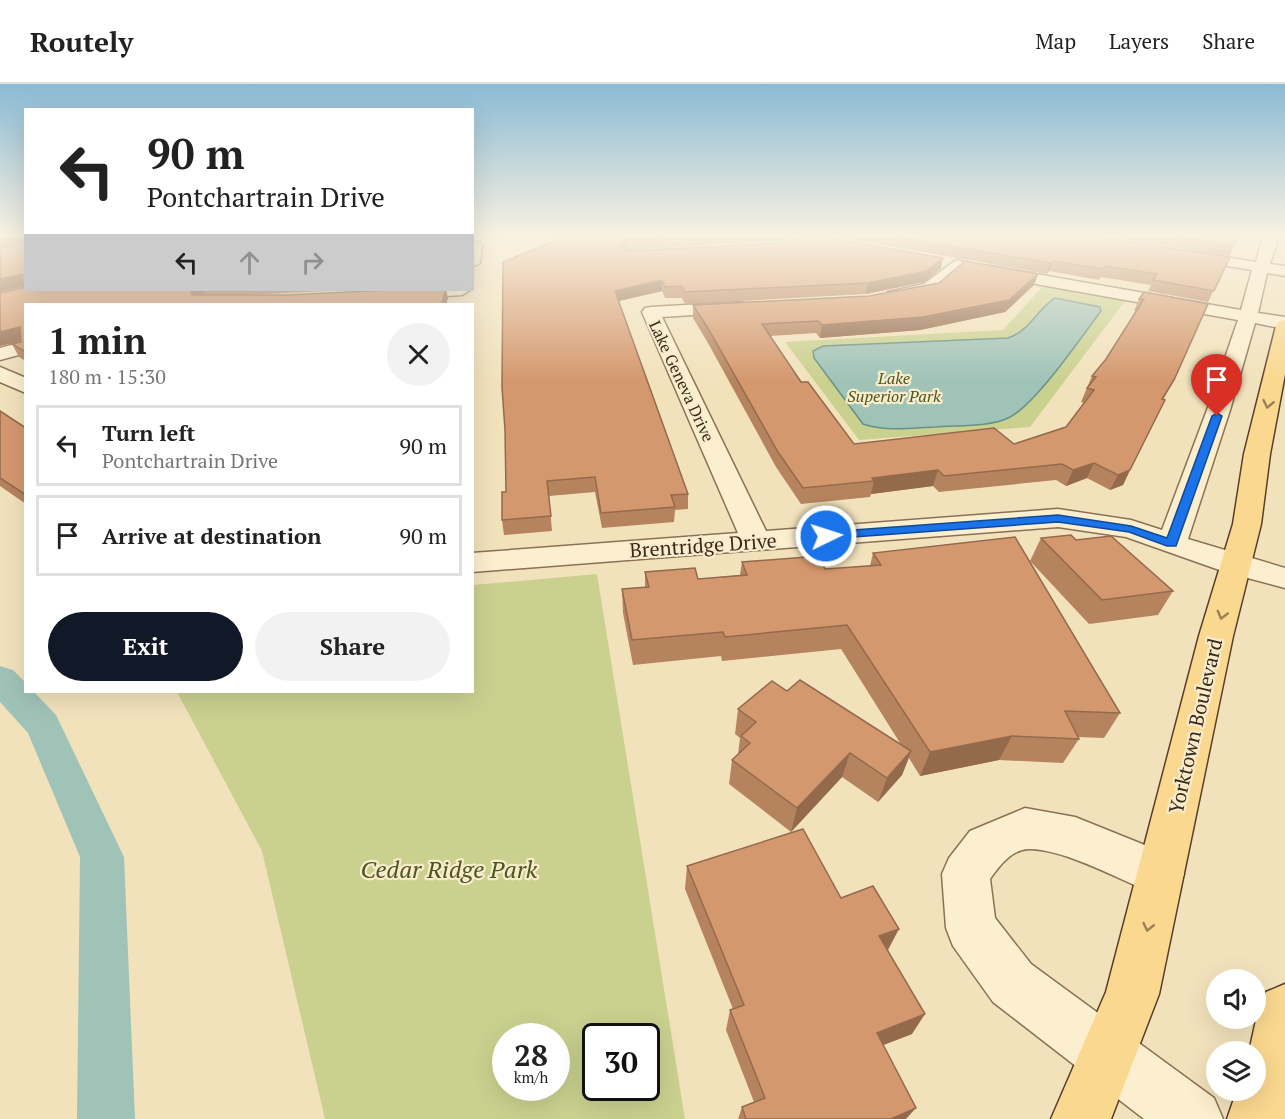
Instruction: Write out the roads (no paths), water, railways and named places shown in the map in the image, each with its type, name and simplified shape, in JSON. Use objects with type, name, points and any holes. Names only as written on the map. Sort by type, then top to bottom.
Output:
[{"type":"main road","name":"Yorktown Boulevard","points":[[1082,1119],[1132,994],[1216,636],[1247,524],[1273,322]]},
{"type":"main road","points":[[1257,1119],[1276,1061],[1285,1011]]},
{"type":"street","points":[[877,299],[930,288],[937,284]]},
{"type":"street","points":[[1065,284],[1273,322]]},
{"type":"street","points":[[1172,543],[1210,436],[1273,322],[1264,284]]},
{"type":"street","points":[[381,296],[448,291]]},
{"type":"street","name":"Lake Geneva Drive","points":[[752,306],[651,312],[756,541]]},
{"type":"street","points":[[0,354],[24,348]]},
{"type":"street","points":[[0,373],[24,386]]},
{"type":"street","name":"Brentridge Drive","points":[[474,563],[1058,518],[1131,529],[1236,565],[1285,578]]},
{"type":"street","points":[[1160,874],[1075,838],[1025,828],[986,846],[966,874],[971,927],[1012,983],[1193,1119]]},
{"type":"water","name":"Lake Superior Park","points":[[1055,298],[1100,307],[1101,311],[1044,386],[1019,411],[1001,421],[899,429],[863,424],[814,358],[813,351],[823,346],[1008,338],[1023,330]]},
{"type":"waterway","points":[[0,679],[43,725],[102,857],[106,1119]]},
{"type":"park label","name":"Cedar Ridge Park","points":[[449,869]]}]
